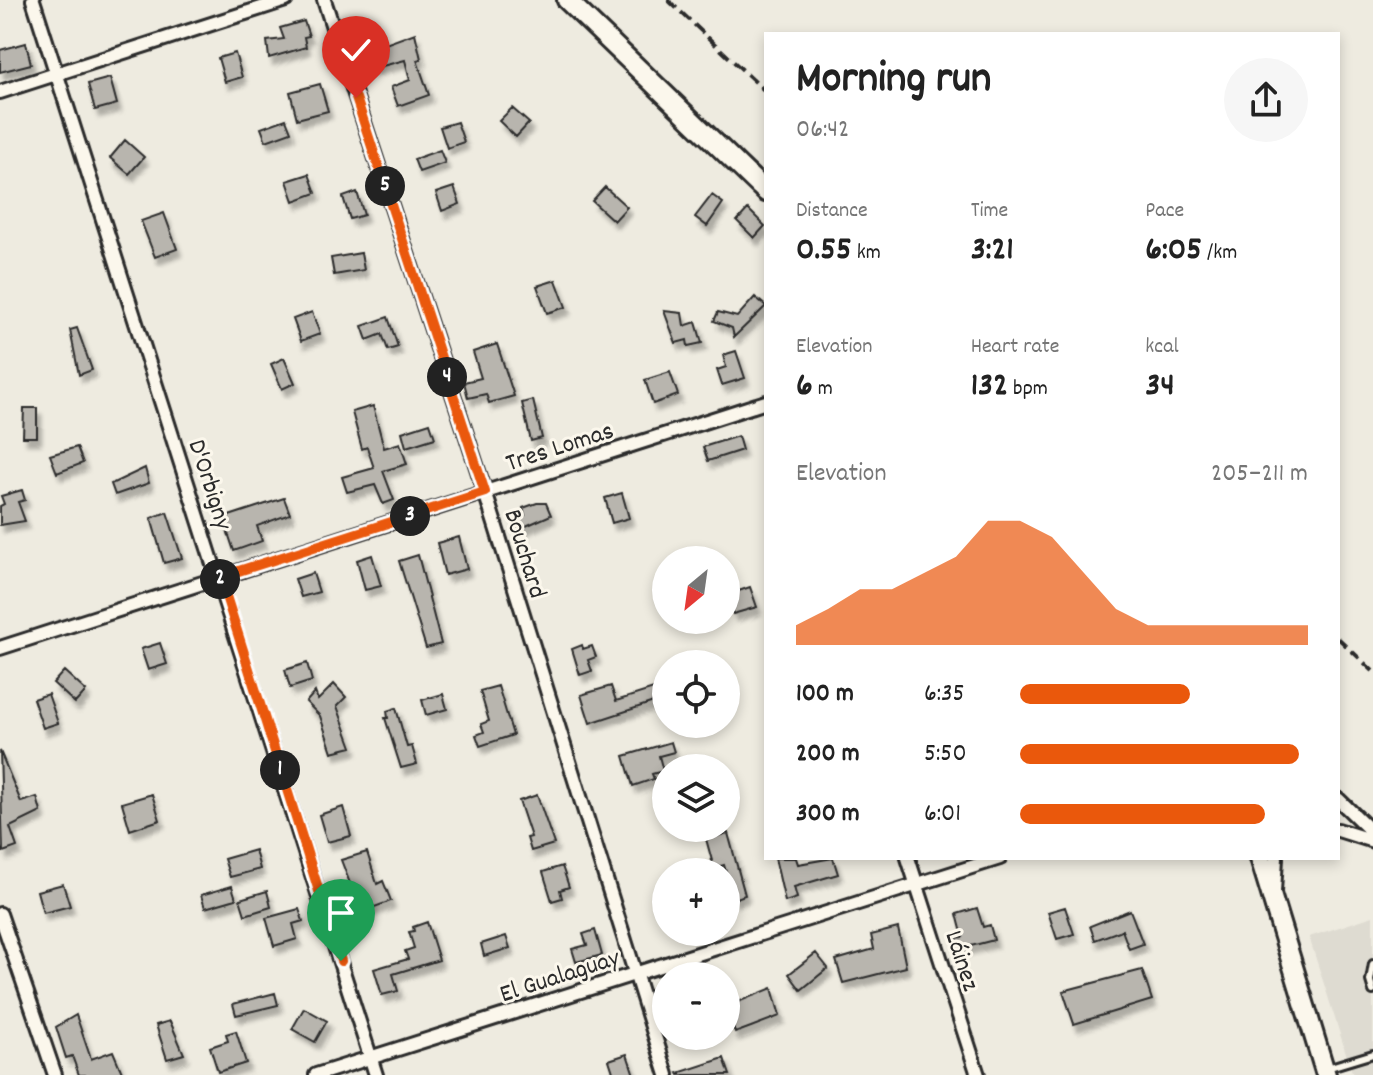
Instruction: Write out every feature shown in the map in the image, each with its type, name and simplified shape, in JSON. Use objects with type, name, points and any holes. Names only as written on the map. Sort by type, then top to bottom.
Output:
[{"type":"street","name":"D'Orbigny","points":[[33,0],[220,577],[376,1075]]},
{"type":"street","points":[[0,92],[286,0]]},
{"type":"street","name":"Bouchard","points":[[324,0],[485,492],[667,1075]]},
{"type":"street","points":[[567,0],[764,190]]},
{"type":"street","name":"Tres Lomas","points":[[0,648],[485,492],[764,406]]},
{"type":"street","points":[[1340,801],[1373,833]]},
{"type":"street","points":[[1340,831],[1373,841]]},
{"type":"street","name":"Láinez","points":[[909,860],[978,1075]]},
{"type":"street","name":"El Gualaguay","points":[[316,1075],[994,860]]},
{"type":"street","points":[[1249,860],[1274,912]]},
{"type":"street","points":[[1261,860],[1325,1072]]},
{"type":"street","points":[[1274,912],[1276,860]]},
{"type":"street","points":[[0,914],[55,1075]]},
{"type":"lane","points":[[1373,964],[1370,981],[1373,991]]},
{"type":"lane","points":[[1325,1072],[1373,1054]]},
{"type":"shaded area","points":[[1373,916],[1373,1075],[1353,1075],[1309,937]]},
{"type":"building","points":[[304,21],[309,36],[304,37],[306,47],[269,58],[267,41],[284,39],[280,28]]},
{"type":"building","points":[[415,33],[421,59],[417,60],[429,95],[398,106],[391,87],[410,80],[405,60],[371,69],[366,51]]},
{"type":"building","points":[[26,43],[31,64],[0,72],[0,50]]},
{"type":"building","points":[[235,53],[242,77],[225,82],[218,58]]},
{"type":"building","points":[[110,78],[117,104],[95,110],[88,84]]},
{"type":"building","points":[[320,84],[328,111],[297,119],[290,92]]},
{"type":"building","points":[[512,108],[529,123],[516,137],[499,121]]},
{"type":"building","points":[[286,119],[291,132],[266,141],[261,128]]},
{"type":"building","points":[[457,122],[464,142],[447,148],[440,127]]},
{"type":"building","points":[[125,140],[144,157],[129,174],[110,158]]},
{"type":"building","points":[[440,150],[445,163],[419,172],[414,159]]},
{"type":"building","points":[[309,174],[316,193],[294,201],[287,181]]},
{"type":"building","points":[[454,187],[460,204],[442,211],[436,193]]},
{"type":"building","points":[[605,187],[627,207],[614,221],[592,201]]},
{"type":"building","points":[[357,192],[364,215],[350,219],[343,197]]},
{"type":"building","points":[[712,195],[723,203],[707,226],[695,217]]},
{"type":"building","points":[[748,209],[764,227],[754,238],[737,221]]},
{"type":"building","points":[[164,213],[177,249],[155,257],[141,221]]},
{"type":"building","points":[[361,253],[364,270],[334,275],[331,258]]},
{"type":"building","points":[[556,280],[566,307],[547,313],[537,286]]},
{"type":"building","points":[[755,297],[764,304],[764,308],[734,337],[732,328],[714,321],[718,312],[737,317]]},
{"type":"building","points":[[664,311],[682,313],[684,326],[696,322],[702,343],[688,346],[687,340],[676,343]]},
{"type":"building","points":[[312,312],[320,334],[301,341],[293,319]]},
{"type":"building","points":[[388,317],[398,347],[388,350],[382,334],[367,340],[362,326]]},
{"type":"building","points":[[77,328],[92,370],[79,375],[70,330]]},
{"type":"building","points":[[497,344],[514,396],[489,403],[486,394],[468,398],[464,382],[481,378],[473,352]]},
{"type":"building","points":[[736,351],[745,378],[722,385],[717,370],[726,367],[723,355]]},
{"type":"building","points":[[284,358],[295,383],[282,389],[271,364]]},
{"type":"building","points":[[670,372],[678,395],[653,404],[645,380]]},
{"type":"building","points":[[533,400],[542,438],[531,441],[522,403]]},
{"type":"building","points":[[373,406],[384,448],[400,443],[407,464],[383,471],[394,500],[383,504],[375,485],[347,492],[342,477],[374,468],[367,447],[362,449],[352,412]]},
{"type":"building","points":[[24,408],[37,408],[37,437],[23,437]]},
{"type":"building","points":[[430,423],[435,438],[406,447],[402,432]]},
{"type":"building","points":[[738,436],[742,450],[708,461],[703,447]]},
{"type":"building","points":[[77,447],[83,463],[57,473],[50,455]]},
{"type":"building","points":[[145,468],[149,483],[115,495],[111,484]]},
{"type":"building","points":[[22,490],[25,500],[18,502],[25,521],[0,525],[0,506],[4,504],[1,496]]},
{"type":"building","points":[[622,493],[629,518],[612,523],[605,498]]},
{"type":"building","points":[[284,498],[290,514],[257,526],[262,541],[234,551],[223,518]]},
{"type":"building","points":[[546,503],[551,515],[519,529],[516,518],[525,515],[523,508]]},
{"type":"building","points":[[167,512],[182,558],[164,563],[151,518]]},
{"type":"building","points":[[459,537],[467,569],[445,575],[437,543]]},
{"type":"building","points":[[372,555],[381,586],[365,590],[357,560]]},
{"type":"building","points":[[418,555],[441,644],[426,648],[399,561]]},
{"type":"building","points":[[313,573],[319,592],[301,597],[295,579]]},
{"type":"building","points":[[750,587],[757,607],[740,612],[740,590]]},
{"type":"building","points":[[160,643],[167,664],[148,670],[141,649]]},
{"type":"building","points":[[582,645],[583,649],[592,646],[596,657],[588,660],[592,671],[580,675],[572,649]]},
{"type":"building","points":[[307,663],[312,681],[290,688],[285,670]]},
{"type":"building","points":[[64,671],[86,691],[75,703],[53,683]]},
{"type":"building","points":[[334,684],[346,697],[337,706],[352,747],[332,752],[320,716],[306,702],[315,692],[318,700]]},
{"type":"building","points":[[498,686],[513,735],[480,746],[476,735],[484,732],[481,724],[489,721],[480,691]]},
{"type":"building","points":[[611,686],[616,701],[652,689],[652,703],[590,723],[581,695]]},
{"type":"building","points":[[48,694],[58,723],[43,728],[33,699]]},
{"type":"building","points":[[443,694],[447,709],[426,715],[422,700]]},
{"type":"building","points":[[396,708],[407,747],[412,746],[417,764],[401,768],[385,718],[388,718],[387,711]]},
{"type":"building","points":[[671,742],[674,752],[652,754],[652,780],[633,786],[624,756]]},
{"type":"building","points":[[0,751],[21,802],[37,797],[41,812],[10,827],[17,847],[3,852]]},
{"type":"building","points":[[152,794],[160,820],[130,830],[122,803]]},
{"type":"building","points":[[537,795],[554,844],[531,851],[527,838],[531,837],[519,801]]},
{"type":"building","points":[[343,807],[351,836],[327,842],[319,815]]},
{"type":"building","points":[[707,842],[730,842],[735,858],[711,858]]},
{"type":"building","points":[[255,850],[260,869],[230,877],[224,859]]},
{"type":"building","points":[[367,852],[377,884],[383,881],[391,901],[361,912],[341,860]]},
{"type":"building","points":[[775,860],[797,860],[798,864],[834,860],[838,874],[794,887],[797,898],[785,902]]},
{"type":"building","points":[[562,866],[569,887],[560,890],[562,898],[552,901],[543,872]]},
{"type":"building","points":[[740,877],[745,895],[740,897]]},
{"type":"building","points":[[63,884],[70,906],[43,913],[37,891]]},
{"type":"building","points":[[232,886],[236,899],[205,908],[201,895]]},
{"type":"building","points":[[267,891],[271,907],[245,915],[240,899]]},
{"type":"building","points":[[1065,907],[1074,934],[1057,939],[1048,912]]},
{"type":"building","points":[[977,908],[983,927],[990,925],[994,940],[959,949],[956,938],[963,937],[957,914]]},
{"type":"building","points":[[299,909],[303,921],[293,924],[297,939],[274,946],[266,918]]},
{"type":"building","points":[[1130,910],[1143,944],[1129,949],[1122,930],[1095,940],[1090,926]]},
{"type":"building","points":[[427,922],[439,960],[393,974],[398,991],[382,995],[374,969],[408,959],[405,951],[414,948],[409,932],[414,931],[413,927]]},
{"type":"building","points":[[898,928],[906,967],[843,983],[836,960],[874,949],[871,935]]},
{"type":"building","points":[[595,930],[602,955],[576,962],[572,949],[587,945],[583,934]]},
{"type":"building","points":[[506,936],[510,948],[484,956],[481,944]]},
{"type":"building","points":[[816,953],[828,968],[801,990],[789,974]]},
{"type":"building","points":[[1142,970],[1152,1000],[1074,1024],[1063,991]]},
{"type":"building","points":[[772,988],[780,1016],[740,1031],[740,1001]]},
{"type":"building","points":[[275,993],[278,1005],[236,1015],[233,1004]]},
{"type":"building","points":[[304,1008],[327,1021],[315,1042],[292,1029]]},
{"type":"building","points":[[76,1015],[91,1059],[113,1051],[123,1075],[79,1075],[72,1056],[66,1058],[56,1027]]},
{"type":"building","points":[[170,1021],[184,1054],[167,1059],[156,1025]]},
{"type":"building","points":[[236,1031],[246,1063],[218,1072],[210,1047],[228,1041],[226,1034]]},
{"type":"building","points":[[627,1054],[634,1075],[614,1075],[609,1060]]},
{"type":"building","points":[[724,1058],[730,1075],[678,1073]]},
{"type":"railway","points":[[668,0],[764,90]]},
{"type":"railway","points":[[1340,640],[1373,671]]},
{"type":"route","points":[[341,961],[220,577],[485,492],[356,98]]}]
